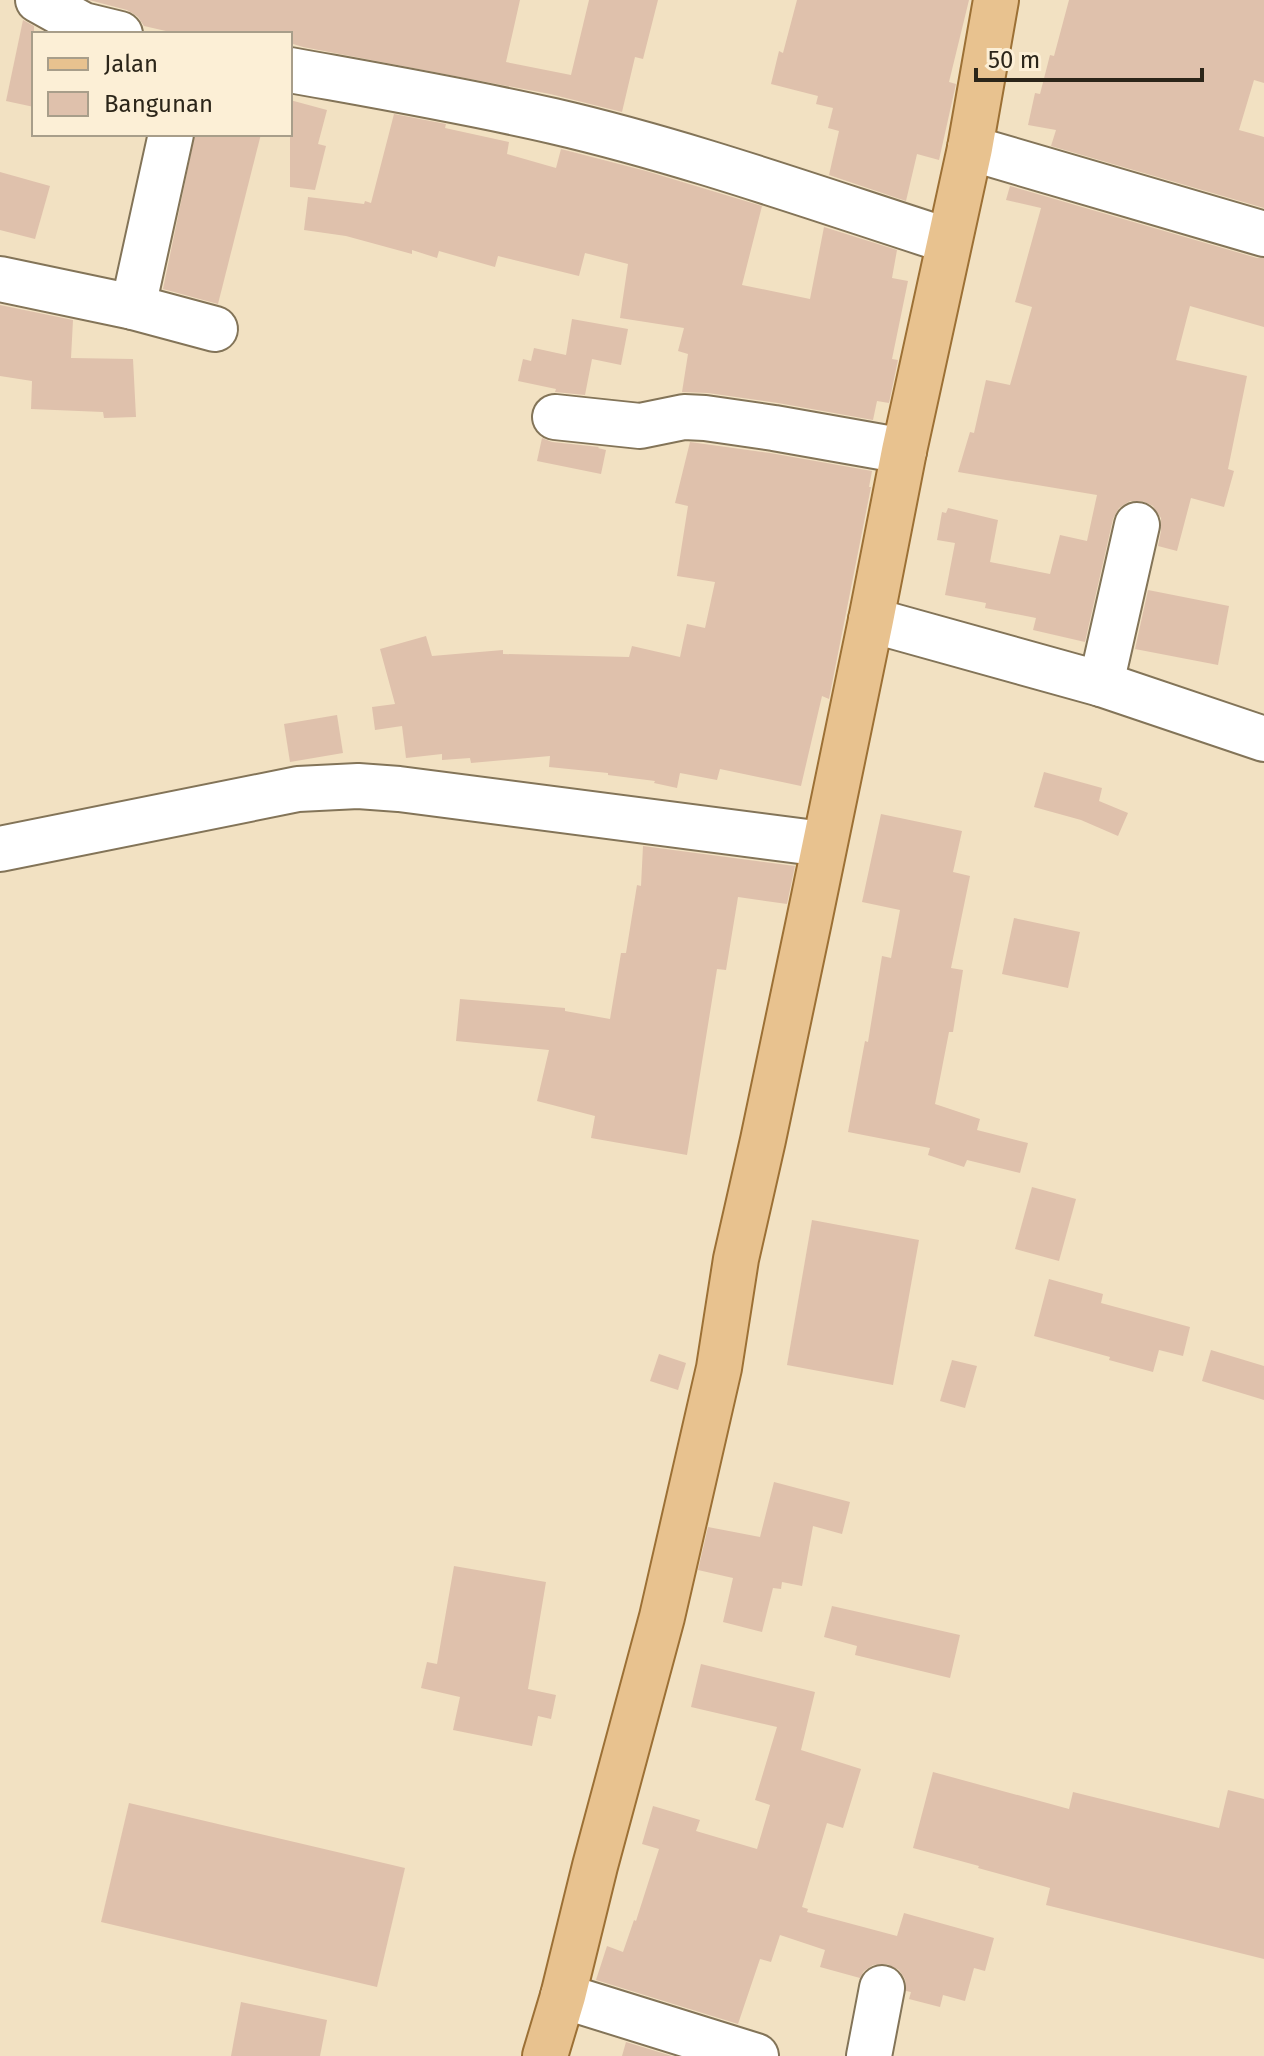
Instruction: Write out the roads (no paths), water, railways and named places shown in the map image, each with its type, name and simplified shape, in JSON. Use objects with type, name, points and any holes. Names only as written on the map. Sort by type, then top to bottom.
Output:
[{"type":"main road","points":[[545,2056],[662,1617],[719,1368],[736,1259],[970,148],[996,0]]},
{"type":"street","points":[[38,0],[83,25],[112,32]]},
{"type":"street","points":[[292,70],[554,121],[675,154],[949,241]]},
{"type":"street","points":[[133,307],[171,136]]},
{"type":"street","points":[[970,148],[1264,234]]},
{"type":"street","points":[[0,279],[133,307],[215,329]]},
{"type":"street","points":[[555,417],[640,426],[684,417],[705,418],[904,451]]},
{"type":"street","points":[[1101,684],[1137,525]]},
{"type":"street","points":[[871,620],[1101,684],[1264,739]]},
{"type":"street","points":[[0,849],[298,789],[358,786],[823,844]]},
{"type":"street","points":[[869,2056],[882,1988]]},
{"type":"street","points":[[563,1996],[756,2056]]}]
